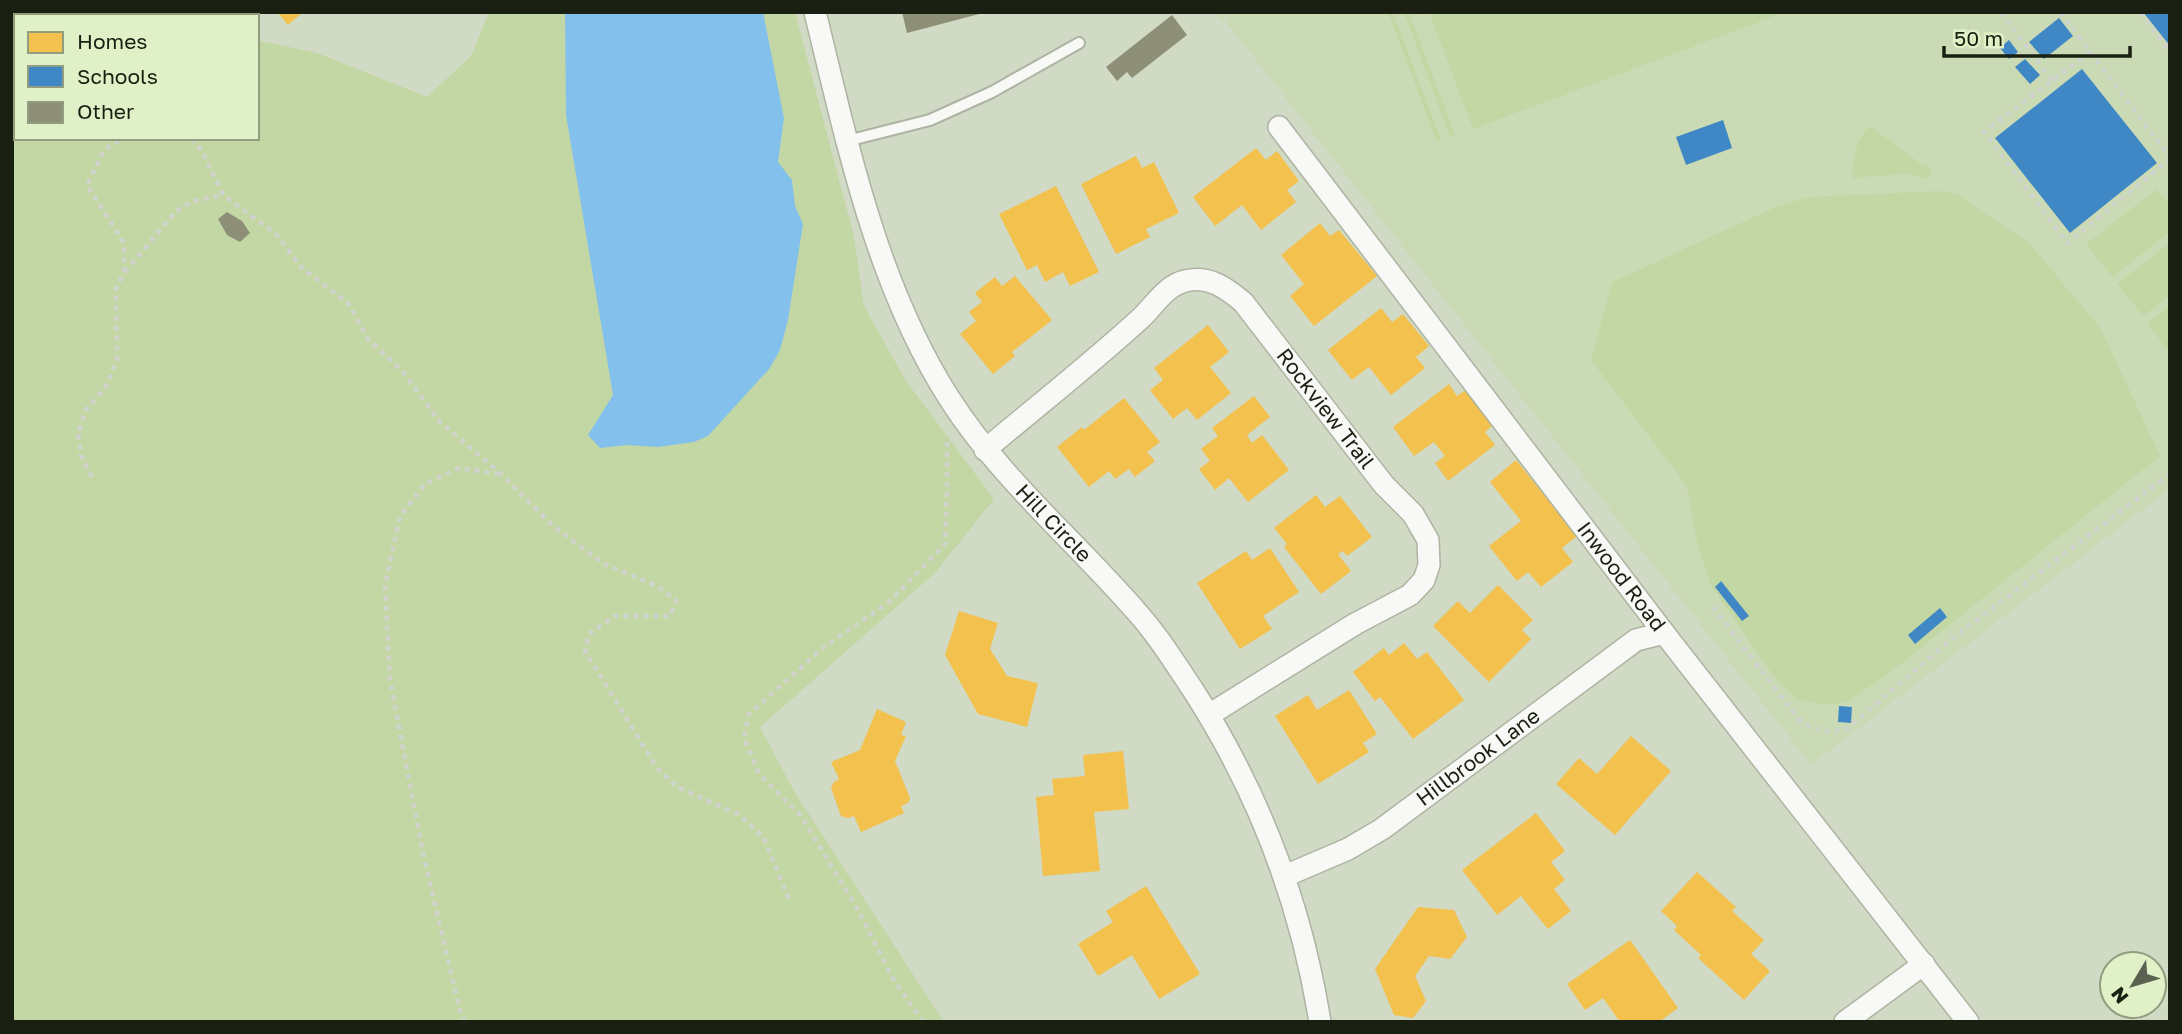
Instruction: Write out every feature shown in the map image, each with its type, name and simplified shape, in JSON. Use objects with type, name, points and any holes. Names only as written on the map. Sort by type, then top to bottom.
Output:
[{"type":"street","name":"Hill Circle","points":[[815,12],[847,141],[892,289],[912,335],[950,400],[985,450],[1137,612],[1209,715],[1253,797],[1285,876],[1320,1022]]},
{"type":"street","name":"Inwood Road","points":[[1279,127],[1664,633],[1968,1022]]},
{"type":"street","name":"Rockview Trail","points":[[985,450],[1143,316],[1171,287],[1186,281],[1205,280],[1225,287],[1243,302],[1384,485],[1413,513],[1428,540],[1429,565],[1424,580],[1410,595],[1355,624],[1209,715]]},
{"type":"street","name":"Hillbrook Lane","points":[[1285,876],[1348,849],[1382,830],[1636,640],[1664,633]]},
{"type":"street","points":[[1845,1022],[1924,964]]},
{"type":"lane","points":[[847,141],[930,120],[992,92],[1079,43]]},
{"type":"path","points":[[2001,12],[2052,80]]},
{"type":"path","points":[[2060,12],[2170,158],[2067,243],[1984,132],[2090,52]]},
{"type":"path","points":[[2140,12],[2170,52]]},
{"type":"path","points":[[119,140],[104,150],[87,185],[124,243],[124,272]]},
{"type":"path","points":[[194,140],[202,151],[223,195],[276,234],[302,268],[348,303],[368,340],[404,373],[439,421],[501,474],[552,526],[604,564],[657,586],[676,600],[670,616],[615,616],[589,634],[585,651],[657,768],[677,787],[738,814],[763,836],[790,901]]},
{"type":"path","points":[[92,477],[80,455],[78,433],[86,410],[106,386],[117,360],[116,289],[124,272],[176,211],[194,201],[223,195]]},
{"type":"path","points":[[923,1022],[892,976],[856,908],[800,816],[759,774],[744,738],[749,714],[824,647],[888,603],[944,544],[950,400]]},
{"type":"path","points":[[465,1022],[460,1011],[424,858],[390,680],[385,586],[400,516],[425,484],[459,468],[501,474]]},
{"type":"path","points":[[1713,607],[1798,719],[1815,730],[1830,732],[1847,729],[1954,637],[2170,474]]},
{"type":"shaded area","points":[[489,12],[795,12],[854,237],[864,306],[906,381],[994,499],[935,573],[760,727],[794,791],[944,1022],[12,1022],[12,47],[14,140],[259,140],[259,40],[317,53],[427,97],[471,56]]},
{"type":"shaded area","points":[[1215,12],[2170,12],[2170,489],[1811,765],[1225,21],[1231,14],[1222,22]]},
{"type":"shaded area","points":[[1388,12],[1393,12],[1441,141],[1437,142]]},
{"type":"shaded area","points":[[1404,12],[1409,12],[1455,135],[1450,137]]},
{"type":"shaded area","points":[[1429,12],[1785,12],[1473,129]]},
{"type":"shaded area","points":[[1870,126],[1921,164],[1932,168],[1928,179],[1905,174],[1852,178],[1858,143]]},
{"type":"shaded area","points":[[2157,189],[2170,206],[2170,232],[2112,277],[2086,244]]},
{"type":"shaded area","points":[[1938,191],[1957,194],[2029,243],[2101,329],[2160,456],[1893,670],[1847,702],[1823,705],[1796,699],[1775,678],[1712,587],[1698,547],[1687,486],[1591,360],[1612,282],[1776,207],[1809,197]]},
{"type":"shaded area","points":[[2170,243],[2170,295],[2143,316],[2117,284]]},
{"type":"shaded area","points":[[2170,306],[2170,353],[2147,323]]},
{"type":"water","points":[[565,12],[763,12],[784,118],[778,162],[792,180],[795,206],[803,224],[788,320],[780,350],[770,368],[708,436],[694,442],[658,447],[627,445],[600,448],[588,435],[613,395],[566,115]]},
{"type":"building: Homes","points":[[44,12],[63,12],[57,14]]},
{"type":"building: Homes","points":[[141,12],[175,12],[173,14]]},
{"type":"building: Homes","points":[[277,12],[303,12],[288,25]]},
{"type":"building: Homes","points":[[1256,148],[1266,160],[1277,151],[1299,181],[1287,190],[1296,202],[1261,230],[1242,205],[1215,226],[1193,197]]},
{"type":"building: Homes","points":[[1136,156],[1142,168],[1154,162],[1179,213],[1146,229],[1150,237],[1116,254],[1081,184]]},
{"type":"building: Homes","points":[[1056,186],[1099,272],[1070,286],[1063,272],[1045,282],[1037,265],[1027,270],[999,214]]},
{"type":"building: Homes","points":[[1320,223],[1330,236],[1339,230],[1377,276],[1314,326],[1290,296],[1304,284],[1281,255]]},
{"type":"building: Homes","points":[[1015,276],[1052,320],[1012,352],[1015,356],[993,374],[960,334],[976,321],[969,312],[982,302],[975,293],[995,277],[1002,286]]},
{"type":"building: Homes","points":[[1381,308],[1392,322],[1403,314],[1429,346],[1416,357],[1425,368],[1391,395],[1369,367],[1352,380],[1328,350]]},
{"type":"building: Homes","points":[[1208,325],[1229,352],[1210,367],[1231,393],[1197,420],[1187,408],[1173,419],[1150,390],[1163,380],[1154,368]]},
{"type":"building: Homes","points":[[1449,384],[1457,396],[1466,390],[1493,425],[1485,432],[1495,445],[1448,481],[1435,463],[1445,456],[1434,442],[1414,456],[1393,427]]},
{"type":"building: Homes","points":[[1254,396],[1270,417],[1247,435],[1252,443],[1262,435],[1289,470],[1248,502],[1229,478],[1215,490],[1199,469],[1210,461],[1201,449],[1218,436],[1212,428]]},
{"type":"building: Homes","points":[[1124,398],[1160,442],[1147,452],[1155,461],[1135,477],[1129,469],[1115,479],[1109,471],[1089,487],[1057,447],[1082,427],[1084,430]]},
{"type":"building: Homes","points":[[1516,460],[1577,536],[1562,548],[1573,562],[1541,587],[1528,572],[1517,581],[1489,546],[1521,521],[1490,482]]},
{"type":"building: Homes","points":[[1316,495],[1325,507],[1340,496],[1372,537],[1347,556],[1343,551],[1338,554],[1351,571],[1321,594],[1284,547],[1287,544],[1274,528]]},
{"type":"building: Homes","points":[[1270,548],[1299,592],[1263,616],[1272,629],[1240,649],[1197,583],[1246,551],[1252,560]]},
{"type":"building: Homes","points":[[1498,585],[1533,620],[1522,630],[1531,639],[1489,682],[1433,626],[1458,601],[1470,613]]},
{"type":"building: Homes","points":[[959,611],[998,623],[990,649],[1007,676],[1038,683],[1027,727],[978,714],[945,655]]},
{"type":"building: Homes","points":[[1404,643],[1417,659],[1427,652],[1464,700],[1413,739],[1380,697],[1375,701],[1353,672],[1384,648],[1389,655]]},
{"type":"building: Homes","points":[[1349,690],[1377,734],[1363,743],[1369,752],[1318,784],[1275,716],[1308,695],[1317,710]]},
{"type":"building: Homes","points":[[877,709],[906,722],[901,735],[906,736],[895,761],[910,798],[908,803],[901,806],[904,813],[861,832],[854,816],[841,816],[831,788],[839,779],[831,762],[860,750]]},
{"type":"building: Homes","points":[[1631,736],[1671,771],[1615,835],[1556,784],[1579,758],[1597,774]]},
{"type":"building: Homes","points":[[1123,751],[1129,809],[1094,812],[1100,871],[1043,876],[1036,797],[1054,795],[1052,779],[1085,776],[1083,755]]},
{"type":"building: Homes","points":[[1536,813],[1565,851],[1551,862],[1565,880],[1554,889],[1571,911],[1548,929],[1521,896],[1497,915],[1462,870]]},
{"type":"building: Homes","points":[[1697,872],[1736,907],[1732,911],[1764,940],[1751,954],[1770,971],[1744,1000],[1698,958],[1701,955],[1674,930],[1677,926],[1661,911]]},
{"type":"building: Homes","points":[[1146,886],[1200,974],[1159,999],[1132,955],[1098,976],[1078,944],[1113,922],[1106,911]]},
{"type":"building: Homes","points":[[1418,907],[1454,910],[1467,937],[1450,959],[1429,956],[1415,976],[1426,1001],[1413,1018],[1394,1015],[1375,969]]},
{"type":"building: Homes","points":[[1630,940],[1678,1008],[1659,1022],[1620,1022],[1603,998],[1585,1010],[1567,984]]},
{"type":"building: Schools","points":[[2143,12],[2170,12],[2170,46]]},
{"type":"building: Schools","points":[[2059,18],[2073,36],[2044,59],[2029,42]]},
{"type":"building: Schools","points":[[2009,40],[2018,52],[2009,59],[2000,48]]},
{"type":"building: Schools","points":[[2025,59],[2040,75],[2030,84],[2015,67]]},
{"type":"building: Schools","points":[[2082,69],[2157,163],[2070,233],[1995,138]]},
{"type":"building: Schools","points":[[1723,120],[1732,148],[1686,165],[1676,137]]},
{"type":"building: Schools","points":[[1721,581],[1749,616],[1742,621],[1715,587]]},
{"type":"building: Schools","points":[[1940,608],[1947,617],[1915,644],[1908,635]]},
{"type":"building: Schools","points":[[1839,706],[1852,707],[1851,723],[1838,722]]},
{"type":"building: Other","points":[[902,12],[983,12],[983,13],[907,33]]},
{"type":"building: Other","points":[[1172,15],[1187,35],[1132,78],[1127,72],[1117,81],[1106,67]]},
{"type":"building: Other","points":[[227,212],[242,221],[250,233],[240,242],[227,235],[218,219]]}]
